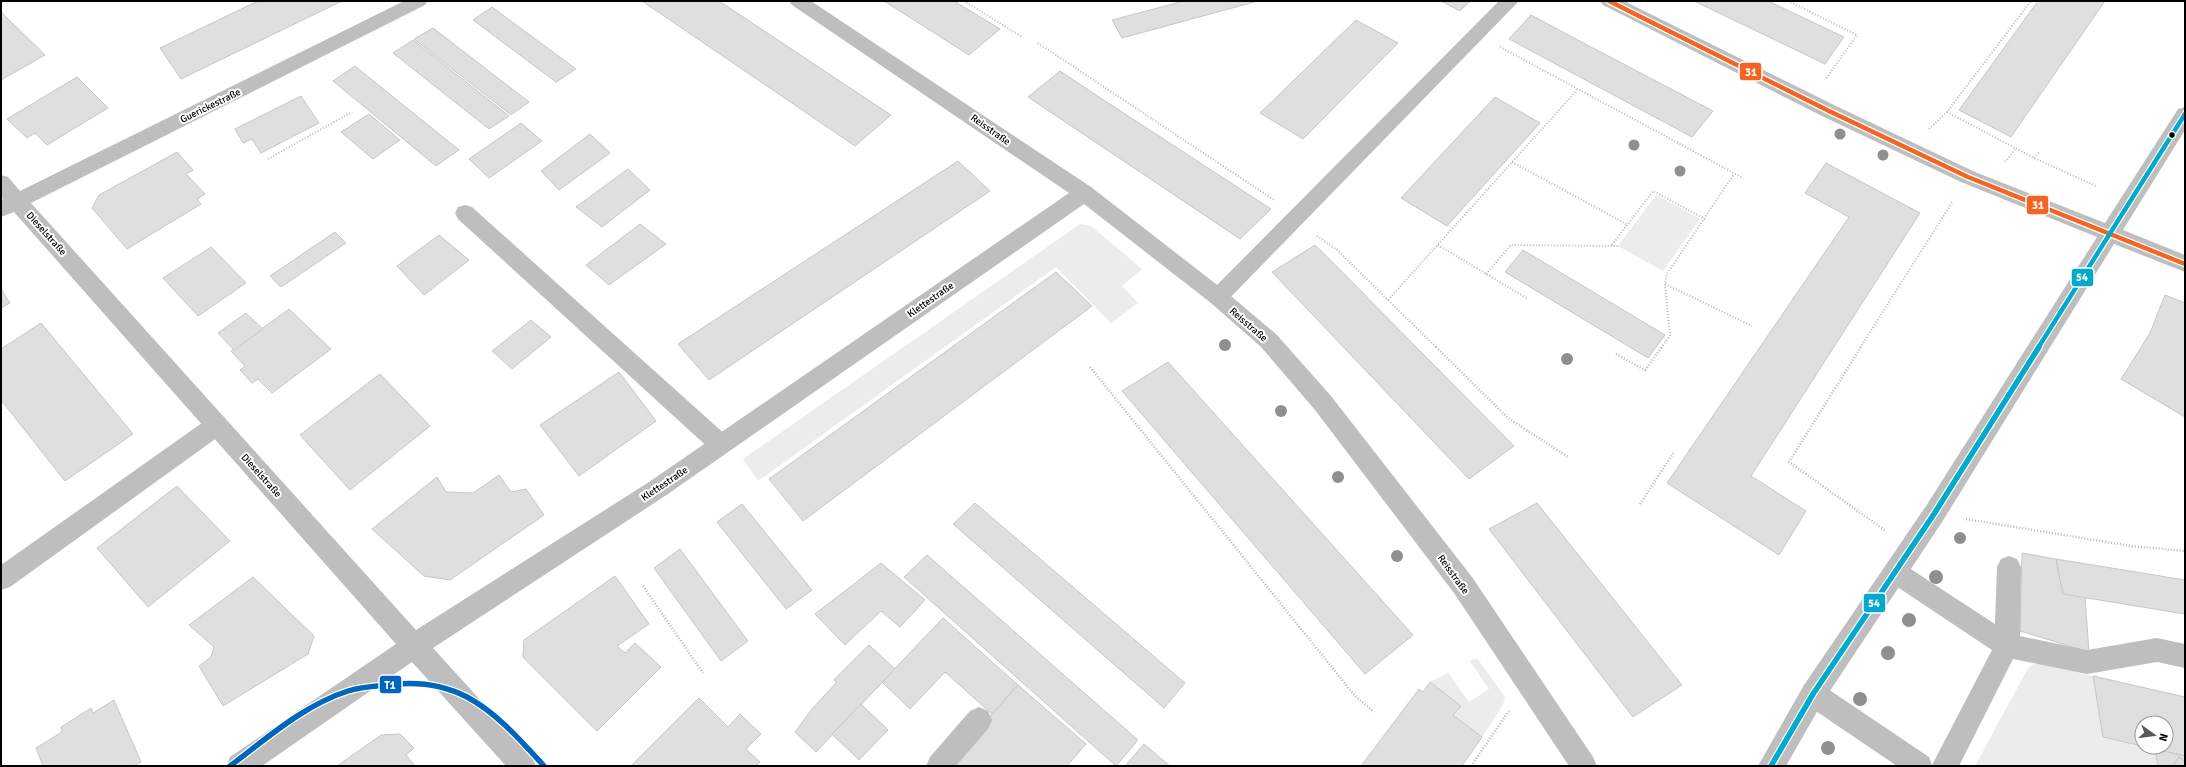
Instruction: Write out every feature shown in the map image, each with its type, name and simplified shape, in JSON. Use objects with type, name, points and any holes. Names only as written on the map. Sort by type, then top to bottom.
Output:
[{"type":"street","name":"Guerickestraße","points":[[9,204],[419,1]]},
{"type":"street","name":"Reisstraße","points":[[798,1],[966,112],[1084,193],[1218,297],[1269,341],[1328,409],[1463,585],[1584,766]]},
{"type":"street","points":[[1218,297],[1510,1]]},
{"type":"street","points":[[1609,1],[1968,176],[2185,264]]},
{"type":"street","points":[[1771,766],[1813,694],[1934,514],[2185,114]]},
{"type":"street","name":"Dieselstraße","points":[[1,183],[9,204],[217,425],[414,646],[524,766]]},
{"type":"street","name":"Klettestraße","points":[[239,766],[414,646],[650,493],[1084,193]]},
{"type":"street","points":[[465,213],[720,444]]},
{"type":"street","points":[[1,579],[217,425]]},
{"type":"street","points":[[1946,766],[2008,646],[2009,567]]},
{"type":"street","points":[[1895,572],[2008,646],[2086,662],[2157,650],[2185,656]]},
{"type":"street","points":[[1813,694],[1920,766]]},
{"type":"street","points":[[939,766],[979,720]]},
{"type":"path","points":[[964,1],[1022,37]]},
{"type":"path","points":[[1788,1],[1857,35],[1824,80]]},
{"type":"path","points":[[1908,148],[1948,112],[2031,1]]},
{"type":"path","points":[[1477,34],[1577,90],[1743,178]]},
{"type":"path","points":[[1038,43],[1296,218],[1337,250],[1508,418],[1568,457]]},
{"type":"path","points":[[1388,300],[1577,90]]},
{"type":"path","points":[[268,159],[352,112]]},
{"type":"path","points":[[1948,112],[2034,158],[2096,186]]},
{"type":"path","points":[[2034,158],[2040,151]]},
{"type":"path","points":[[1512,162],[1628,225]]},
{"type":"path","points":[[1616,354],[1645,370],[1670,336],[1665,284],[1668,274],[1734,174]]},
{"type":"path","points":[[1910,549],[1789,462],[1968,176]]},
{"type":"path","points":[[1612,245],[1653,191],[1704,219]]},
{"type":"path","points":[[1438,245],[1528,299]]},
{"type":"path","points":[[1486,274],[1511,245],[1618,246]]},
{"type":"path","points":[[1665,284],[1752,326]]},
{"type":"path","points":[[1090,368],[1355,696],[1374,712]]},
{"type":"path","points":[[1640,504],[1674,452]]},
{"type":"path","points":[[1934,514],[2131,546],[2185,551]]},
{"type":"path","points":[[643,586],[703,673]]},
{"type":"path","points":[[1472,766],[1528,682]]},
{"type":"shaded area","points":[[1656,195],[1700,219],[1663,271],[1618,246]]},
{"type":"shaded area","points":[[1080,224],[1091,226],[1142,269],[1122,286],[1138,303],[1111,323],[1056,267],[758,481],[743,459]]},
{"type":"shaded area","points":[[1477,658],[1505,697],[1503,705],[1482,737],[1453,715],[1461,706],[1430,682],[1448,673],[1469,702],[1489,689],[1470,661]]},
{"type":"shaded area","points":[[2040,663],[2093,676],[2134,735],[2134,755],[2156,755],[2158,766],[1975,766],[2028,668],[2034,664]]},
{"type":"building","points":[[258,1],[342,1],[181,79],[160,48]]},
{"type":"building","points":[[642,1],[719,1],[891,115],[855,146]]},
{"type":"building","points":[[884,1],[954,1],[1000,29],[969,55]]},
{"type":"building","points":[[1184,1],[1258,1],[1122,38],[1112,20]]},
{"type":"building","points":[[1441,1],[1470,1],[1460,11]]},
{"type":"building","points":[[1694,1],[1768,1],[1844,37],[1825,64]]},
{"type":"building","points":[[2038,1],[2105,1],[2011,137],[1959,110]]},
{"type":"building","points":[[492,7],[576,69],[556,82],[473,20]]},
{"type":"building","points":[[1,12],[45,55],[1,80]]},
{"type":"building","points":[[1531,15],[1713,111],[1692,137],[1509,39]]},
{"type":"building","points":[[1356,20],[1398,43],[1303,139],[1260,113]]},
{"type":"building","points":[[433,28],[529,102],[511,115],[414,39]]},
{"type":"building","points":[[413,40],[509,116],[489,129],[393,53]]},
{"type":"building","points":[[355,66],[459,150],[436,166],[333,81]]},
{"type":"building","points":[[1060,71],[1271,209],[1240,239],[1028,97]]},
{"type":"building","points":[[77,77],[108,108],[47,145],[35,133],[27,138],[7,119]]},
{"type":"building","points":[[301,96],[319,123],[261,153],[252,139],[243,143],[235,129]]},
{"type":"building","points":[[1495,97],[1540,123],[1447,226],[1401,198]]},
{"type":"building","points":[[369,114],[400,140],[373,159],[341,132]]},
{"type":"building","points":[[521,123],[542,141],[489,178],[469,159]]},
{"type":"building","points":[[590,134],[610,153],[559,190],[541,171]]},
{"type":"building","points":[[177,152],[193,170],[186,174],[205,194],[197,199],[201,204],[127,249],[92,208],[99,195]]},
{"type":"building","points":[[958,161],[990,191],[709,380],[678,344]]},
{"type":"building","points":[[1826,163],[1920,213],[1751,476],[1806,511],[1779,555],[1667,483],[1849,217],[1805,193]]},
{"type":"building","points":[[628,169],[650,190],[602,227],[576,207]]},
{"type":"building","points":[[640,224],[666,244],[609,285],[586,265]]},
{"type":"building","points":[[335,232],[346,243],[281,287],[270,276]]},
{"type":"building","points":[[439,235],[469,260],[424,295],[397,266]]},
{"type":"building","points":[[1315,245],[1514,446],[1469,479],[1272,272]]},
{"type":"building","points":[[211,247],[246,283],[198,316],[163,278]]},
{"type":"building","points":[[1523,250],[1665,335],[1648,358],[1505,272]]},
{"type":"building","points":[[1056,272],[1092,306],[803,521],[769,479]]},
{"type":"building","points":[[1,289],[10,303],[1,308]]},
{"type":"building","points":[[2165,295],[2185,303],[2185,417],[2121,379],[2150,333]]},
{"type":"building","points":[[289,309],[331,349],[272,393],[258,379],[252,383],[240,370],[245,366],[231,351]]},
{"type":"building","points":[[246,313],[263,329],[234,350],[218,333]]},
{"type":"building","points":[[531,320],[551,337],[512,369],[492,351]]},
{"type":"building","points":[[41,323],[133,434],[65,481],[1,400],[1,349]]},
{"type":"building","points":[[1168,362],[1413,635],[1365,674],[1122,391]]},
{"type":"building","points":[[619,372],[656,421],[579,476],[540,425]]},
{"type":"building","points":[[380,374],[430,426],[350,490],[300,435]]},
{"type":"building","points":[[499,475],[511,492],[526,489],[544,515],[450,580],[424,576],[372,529],[437,477],[446,492],[473,493]]},
{"type":"building","points":[[177,486],[230,541],[148,607],[97,548]]},
{"type":"building","points":[[975,503],[1185,683],[1164,708],[953,524]]},
{"type":"building","points":[[1537,503],[1682,685],[1633,717],[1489,529]]},
{"type":"building","points":[[742,504],[812,590],[786,609],[717,522]]},
{"type":"building","points":[[680,549],[748,641],[721,661],[654,568]]},
{"type":"building","points":[[2022,553],[2056,559],[2063,594],[2085,597],[2089,652],[2020,631]]},
{"type":"building","points":[[927,555],[1138,740],[1116,766],[904,577]]},
{"type":"building","points":[[2056,559],[2185,580],[2185,614],[2063,594]]},
{"type":"building","points":[[881,563],[925,600],[900,627],[881,611],[845,645],[815,614]]},
{"type":"building","points":[[615,576],[649,624],[617,646],[625,653],[635,643],[661,667],[597,731],[523,657],[524,640]]},
{"type":"building","points":[[253,577],[314,636],[308,654],[223,706],[199,666],[211,657],[214,647],[189,625]]},
{"type":"building","points":[[943,618],[1018,685],[992,714],[945,672],[910,709],[882,682]]},
{"type":"building","points":[[869,645],[895,669],[816,752],[795,732],[812,709],[837,682],[834,680]]},
{"type":"building","points":[[2093,676],[2185,697],[2185,756],[2174,753],[2174,715],[2134,715],[2134,744],[2103,737]]},
{"type":"building","points":[[1430,682],[1461,706],[1453,715],[1482,737],[1462,766],[1361,766],[1419,689],[1423,692]]},
{"type":"building","points":[[1018,685],[1086,744],[1067,766],[946,766]]},
{"type":"building","points":[[699,698],[728,727],[740,714],[761,734],[746,749],[760,762],[756,766],[631,766]]},
{"type":"building","points":[[114,700],[141,762],[134,766],[43,766],[36,748],[62,732],[61,727],[91,708],[93,713]]},
{"type":"building","points":[[861,704],[888,730],[859,760],[832,734]]},
{"type":"building","points":[[400,734],[414,748],[406,755],[415,766],[337,766],[381,735]]},
{"type":"building","points":[[1144,744],[1170,766],[1125,766]]},
{"type":"building","points":[[2174,753],[2185,756],[2185,762],[2179,757],[2173,766],[2158,766],[2156,755],[2174,755]]},
{"type":"building","points":[[2179,757],[2185,762],[2185,766],[2173,766]]},
{"type":"transit line","name":"31","points":[[1609,1],[1829,111],[1968,177],[2185,264]]},
{"type":"transit line","name":"54","points":[[1771,766],[1813,694],[1934,514],[2185,114]]},
{"type":"transit line","name":"T1","points":[[230,766],[287,724],[333,697],[348,691],[401,684],[441,687],[467,697],[480,705],[506,726],[544,766]]}]
